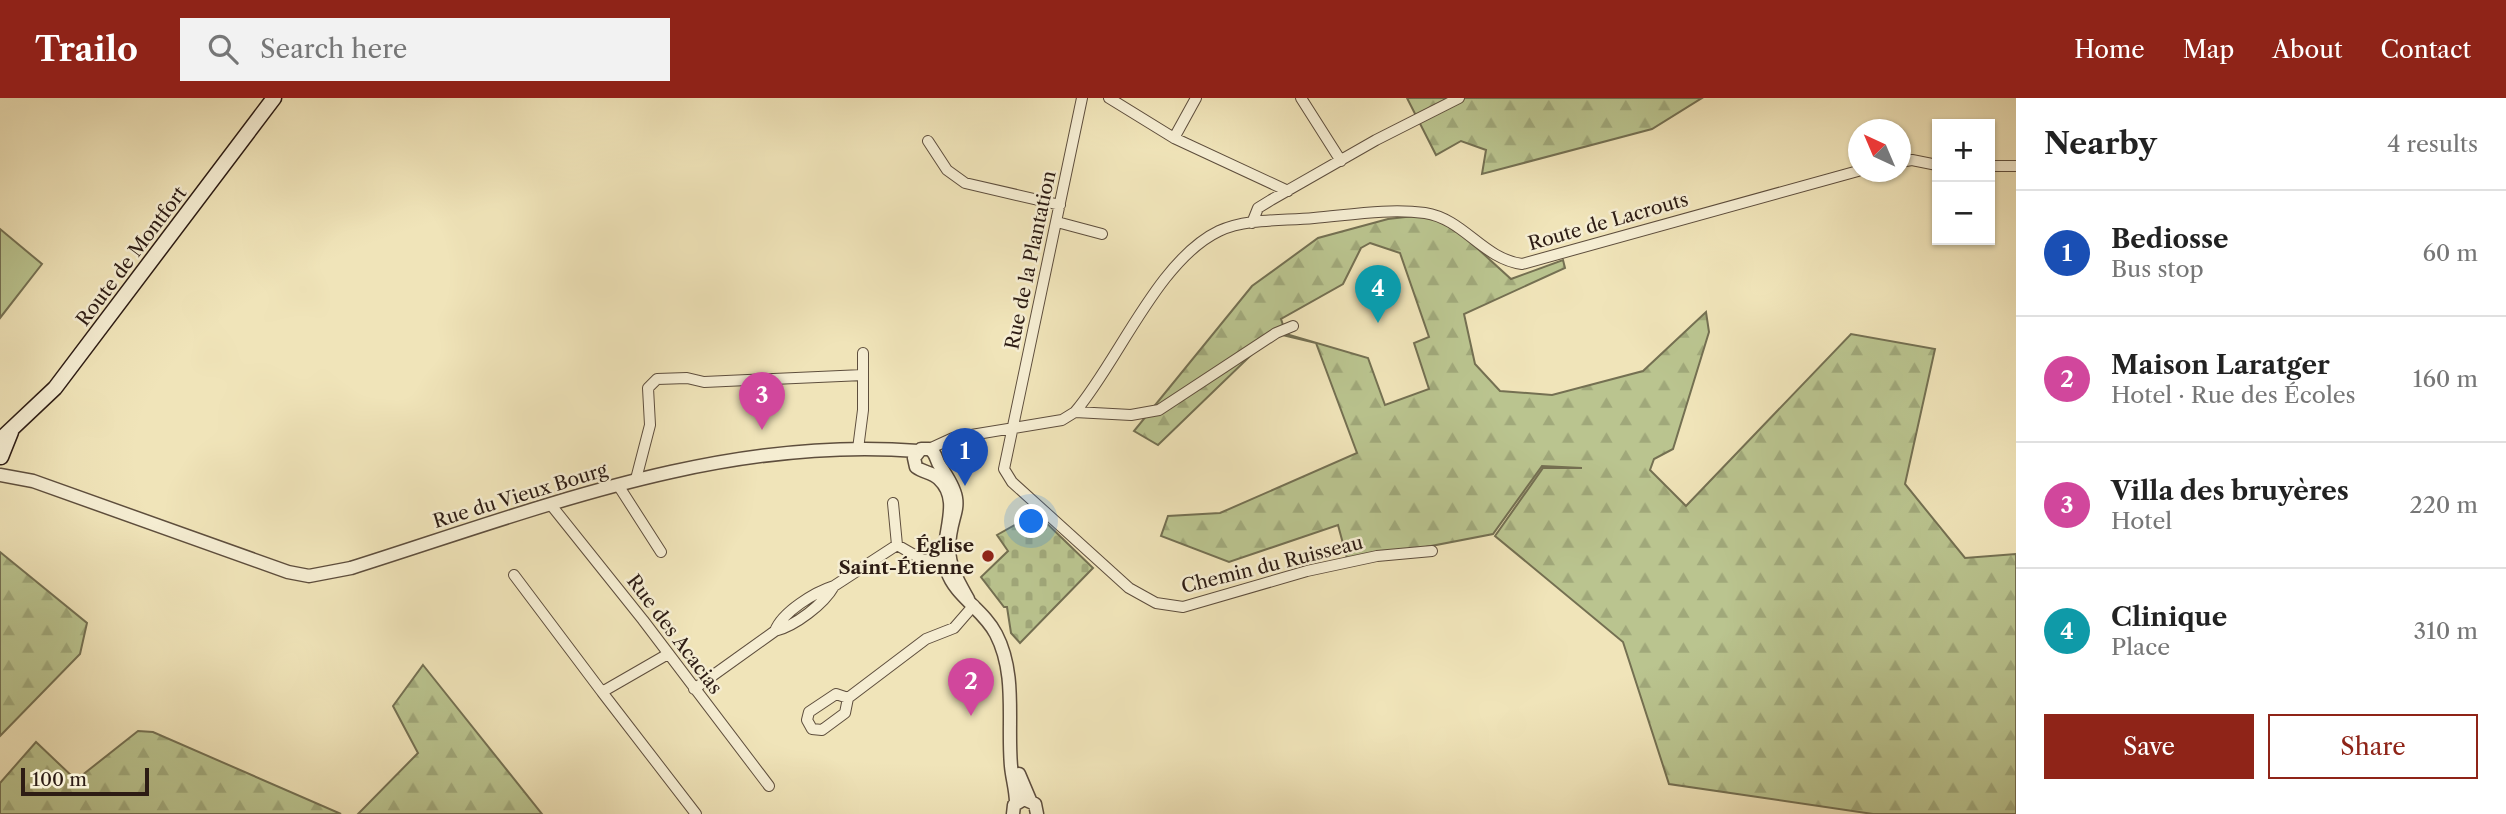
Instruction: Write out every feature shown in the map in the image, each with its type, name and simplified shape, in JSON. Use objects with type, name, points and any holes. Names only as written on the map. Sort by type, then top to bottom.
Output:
[{"type":"main road","name":"Route de Montfort","points":[[0,464],[6,435],[55,388],[274,98]]},
{"type":"street","name":"Rue de la Plantation","points":[[1013,429],[1082,98]]},
{"type":"street","points":[[1109,98],[1174,138],[1288,191]]},
{"type":"street","points":[[1174,138],[1196,98]]},
{"type":"street","points":[[1301,98],[1340,161]]},
{"type":"street","points":[[1252,223],[1258,208],[1459,98]]},
{"type":"street","points":[[928,141],[947,170],[965,183],[1060,205]]},
{"type":"street","points":[[1911,160],[1932,164]]},
{"type":"street","points":[[1995,166],[2016,166]]},
{"type":"street","name":"Route de Lacrouts","points":[[1075,412],[1146,306],[1192,251],[1220,231],[1252,223],[1424,213],[1458,226],[1496,257],[1522,264],[1848,174]]},
{"type":"street","points":[[1057,222],[1102,234]]},
{"type":"street","points":[[1010,751],[1037,809],[1012,810],[1010,751],[1011,705],[1006,660],[992,627],[971,602],[947,560],[957,500],[954,488],[927,458],[944,442],[1062,420],[1075,412],[1130,415],[1159,410],[1276,333],[1293,326]]},
{"type":"street","points":[[858,449],[863,353]]},
{"type":"street","points":[[636,479],[650,425],[648,388],[657,379],[687,378],[704,382],[863,375]]},
{"type":"street","name":"Chemin du Ruisseau","points":[[1013,429],[1004,469],[1012,482],[1129,588],[1156,603],[1183,607],[1307,571],[1377,556],[1432,551]]},
{"type":"street","name":"Rue du Vieux Bourg","points":[[0,464],[33,481],[288,572],[309,576],[351,568],[669,470],[751,456],[858,449],[886,448],[927,458]]},
{"type":"street","points":[[618,485],[661,552]]},
{"type":"street","points":[[893,503],[897,545]]},
{"type":"street","name":"Rue des Acacias","points":[[551,505],[769,786]]},
{"type":"street","points":[[897,545],[923,561],[947,560]]},
{"type":"street","points":[[694,689],[775,631],[779,622],[822,590],[834,586],[897,545]]},
{"type":"street","points":[[514,575],[696,814]]},
{"type":"street","points":[[848,698],[926,639],[954,628],[971,602]]},
{"type":"street","points":[[602,692],[668,654]]},
{"type":"green space","points":[[1407,98],[1702,98],[1652,129],[1482,174],[1486,150],[1461,141],[1436,155]]},
{"type":"green space","points":[[1423,215],[1455,228],[1511,279],[1563,260],[1565,268],[1464,314],[1475,364],[1500,391],[1552,395],[1643,371],[1706,312],[1709,332],[1673,449],[1654,459],[1650,470],[1686,506],[1851,334],[1935,349],[1905,484],[1965,558],[2016,554],[2016,814],[1873,814],[1669,784],[1623,642],[1495,536],[1543,468],[1582,468],[1542,466],[1493,534],[1348,562],[1338,525],[1229,562],[1161,536],[1168,516],[1220,513],[1357,453],[1316,343],[1274,333],[1158,445],[1134,431],[1252,286],[1318,238],[1388,219]],"holes":[[[1370,243],[1400,253],[1429,337],[1414,343],[1429,389],[1385,405],[1368,358],[1286,334],[1281,319],[1343,284],[1361,248]]]},
{"type":"green space","points":[[0,229],[42,264],[0,318]]},
{"type":"green space","points":[[1036,513],[1093,568],[1020,643],[1011,633],[1007,607],[1004,607],[981,577],[1008,551],[997,535]]},
{"type":"green space","points":[[0,552],[87,623],[80,654],[0,736]]},
{"type":"green space","points":[[423,665],[542,814],[358,814],[418,753],[393,706]]},
{"type":"green space","points":[[138,731],[153,732],[341,814],[0,814],[0,783],[36,742],[76,780]]},
{"type":"place","name":"Clinique","points":[[1378,323]]},
{"type":"place","name":"Villa des bruyères","points":[[762,430]]},
{"type":"place","name":"Bediosse","points":[[965,486]]},
{"type":"place","name":"Église Saint-Étienne","points":[[988,556]]},
{"type":"place","name":"Maison Laratger","points":[[971,716]]}]
